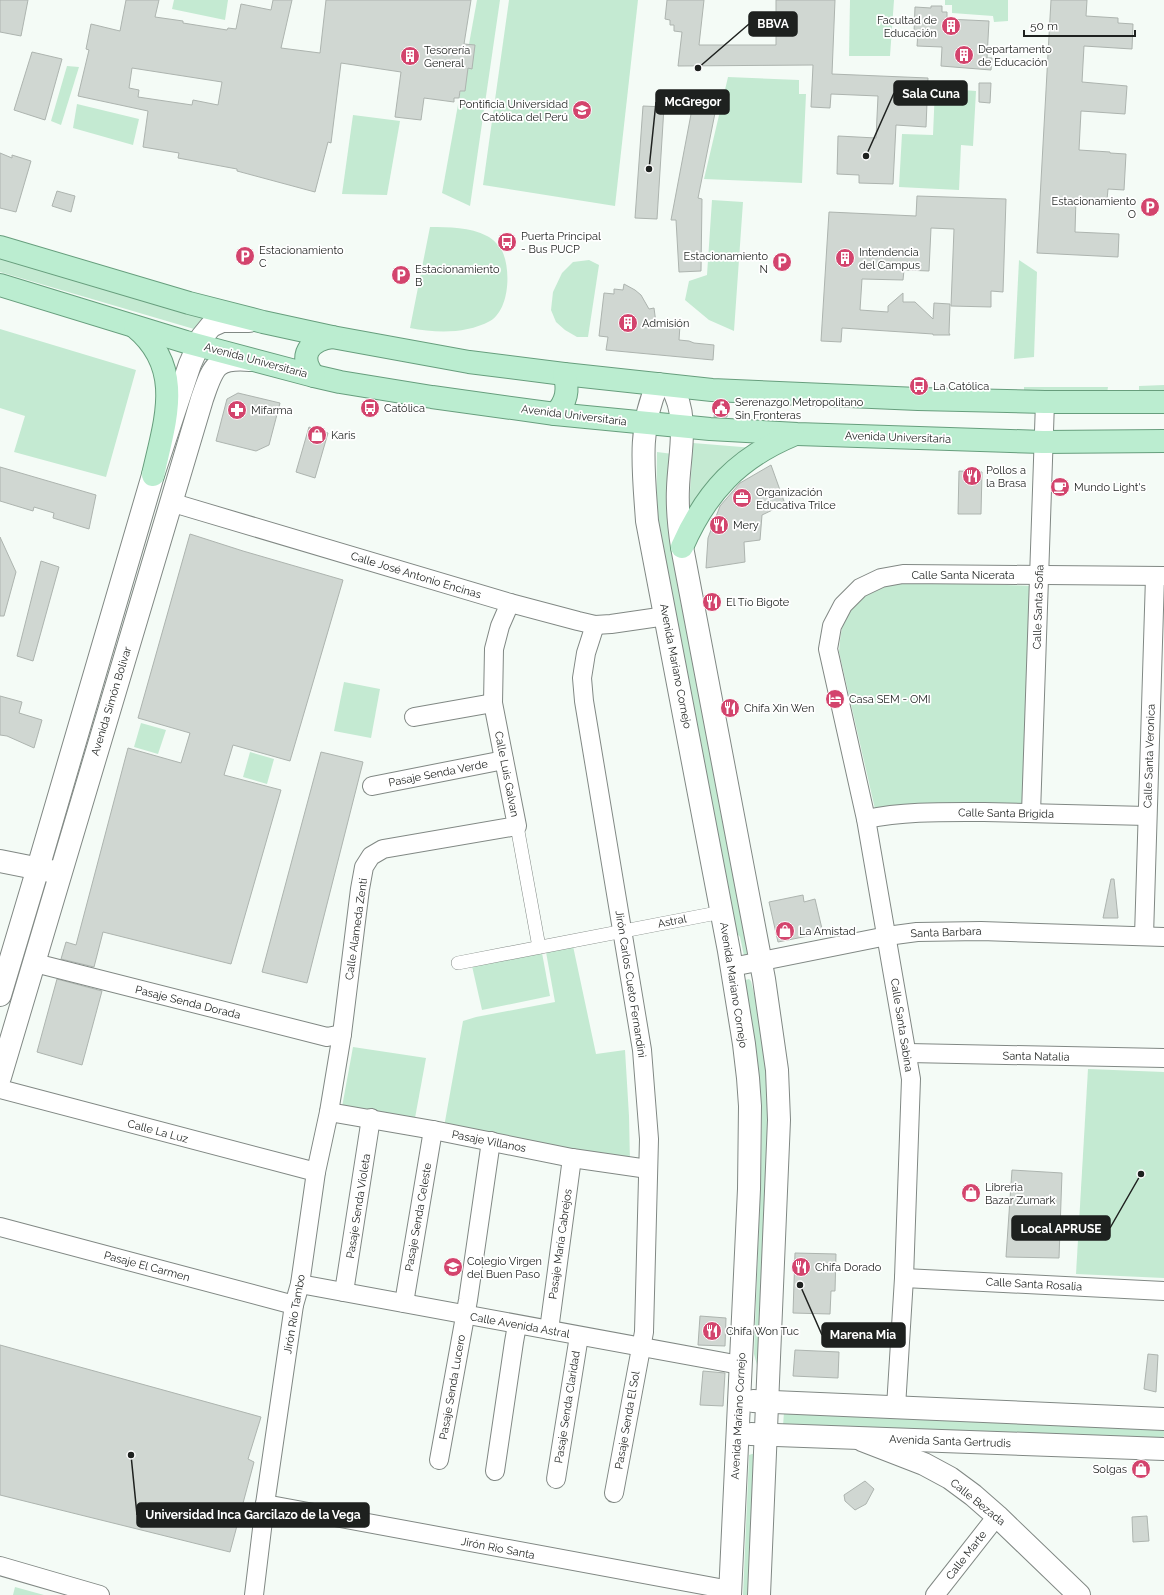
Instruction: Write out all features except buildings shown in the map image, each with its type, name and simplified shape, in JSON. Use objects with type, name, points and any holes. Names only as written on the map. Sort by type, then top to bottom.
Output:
[{"type":"main road","points":[[0,247],[262,322],[332,337],[463,361],[564,374],[712,390],[822,396],[1045,402],[1164,402]]},
{"type":"main road","name":"Avenida Universitaria","points":[[0,285],[198,345],[314,376],[340,382],[432,397],[555,414],[710,430],[797,434],[1043,442],[1164,441]]},
{"type":"main road","name":"Avenida Simón Bolivar","points":[[0,994],[153,475],[198,345],[206,330],[218,323],[240,320],[262,322]]},
{"type":"main road","points":[[130,324],[146,337],[156,349],[163,365],[166,380],[166,409],[153,475]]},
{"type":"main road","points":[[314,376],[307,364],[308,351],[316,342],[332,337]]},
{"type":"main road","name":"Avenida Simón Bolivar","points":[[0,1077],[35,963],[60,873],[160,535],[202,399],[213,370],[219,363],[238,359],[256,360]]},
{"type":"main road","points":[[555,414],[560,409],[566,396],[567,389],[564,374]]},
{"type":"main road","points":[[664,385],[678,400],[681,408],[682,426],[678,508],[682,547],[761,961],[777,1070],[779,1120],[759,1595]]},
{"type":"main road","name":"Avenida Mariano Cornejo","points":[[664,385],[649,405],[645,423],[644,475],[647,521],[732,967],[744,1044],[750,1106],[749,1189],[730,1593]]},
{"type":"main road","points":[[682,547],[701,509],[728,477],[743,463],[760,451],[797,434]]},
{"type":"main road","points":[[137,529],[160,535]]},
{"type":"main road","points":[[89,694],[111,700]]},
{"type":"main road","points":[[0,861],[60,873]]},
{"type":"main road","points":[[738,1400],[1164,1419]]},
{"type":"main road","name":"Avenida Santa Gertrudis","points":[[737,1433],[1164,1449]]},
{"type":"main road","name":"Calle Bezada","points":[[857,1438],[931,1467],[950,1478],[973,1495],[997,1516],[1079,1595]]},
{"type":"street","name":"Calle Santa Sofia","points":[[1031,813],[1045,402]]},
{"type":"street","name":"Calle José Antonio Encinas","points":[[170,502],[510,603],[595,625],[624,623],[666,616]]},
{"type":"street","name":"Calle Santa Nicerata","points":[[828,649],[832,626],[843,605],[860,588],[880,578],[903,574],[1160,576]]},
{"type":"street","name":"Calle Santa Veronica","points":[[1144,936],[1147,816],[1160,576]]},
{"type":"street","name":"Calle Luis Galvan","points":[[510,603],[494,649],[493,703],[539,947]]},
{"type":"street","name":"Jirón Carlos Cueto Fernandini","points":[[595,625],[586,654],[582,678],[584,701],[642,1050],[649,1139],[644,1332],[641,1347]]},
{"type":"street","name":"Calle Santa Sabina","points":[[828,649],[866,819],[908,1053],[911,1079],[912,1099],[904,1278],[896,1407]]},
{"type":"street","points":[[414,717],[493,703]]},
{"type":"street","name":"Pasaje Senda Verde","points":[[372,786],[504,760]]},
{"type":"street","name":"Calle Santa Brigida","points":[[866,819],[889,814],[915,812],[1147,816]]},
{"type":"street","name":"Calle Alameda Zenti","points":[[342,1034],[360,889],[364,867],[371,856],[383,849],[396,846],[517,826]]},
{"type":"street","name":"Astral","points":[[458,963],[722,912]]},
{"type":"street","name":"Santa Barbara","points":[[732,967],[887,936],[917,932],[946,930],[1164,937]]},
{"type":"street","name":"Pasaje Senda Dorada","points":[[35,963],[327,1036],[342,1034]]},
{"type":"street","name":"Jirón Río Tambo","points":[[254,1595],[265,1504],[294,1306],[300,1284],[316,1172],[329,1112],[342,1034]]},
{"type":"street","name":"Santa Natalia","points":[[908,1053],[1164,1058]]},
{"type":"street","name":"Calle La Luz","points":[[0,1089],[316,1172]]},
{"type":"street","name":"Pasaje Villanos","points":[[329,1112],[372,1118],[572,1158],[648,1169]]},
{"type":"street","name":"Pasaje Senda Violeta","points":[[344,1292],[372,1118]]},
{"type":"street","name":"Pasaje Senda Celeste","points":[[404,1303],[433,1130]]},
{"type":"street","name":"Pasaje Senda Lucero","points":[[439,1460],[465,1315],[491,1141]]},
{"type":"street","name":"Pasaje María Cabrejos","points":[[549,1330],[572,1158]]},
{"type":"street","name":"Pasaje El Carmen","points":[[0,1227],[294,1306]]},
{"type":"street","name":"Calle Santa Rosalia","points":[[904,1278],[1164,1291]]},
{"type":"street","name":"Calle Avenida Astral","points":[[300,1284],[740,1365]]},
{"type":"street","points":[[495,1471],[514,1342],[518,1325]]},
{"type":"street","name":"Pasaje Senda Claridad","points":[[556,1479],[579,1336]]},
{"type":"street","name":"Pasaje Senda El Sol","points":[[614,1493],[641,1347]]},
{"type":"street","name":"Jirón Rio Santa","points":[[265,1504],[730,1593]]},
{"type":"street","name":"Calle Marte","points":[[935,1595],[997,1516]]},
{"type":"street","points":[[0,1566],[100,1595]]},
{"type":"green space","points":[[174,0],[228,0],[225,20],[172,9]]},
{"type":"green space","points":[[477,0],[500,0],[470,206],[442,193]]},
{"type":"green space","points":[[509,0],[638,0],[615,206],[483,185]]},
{"type":"green space","points":[[850,0],[894,0],[890,56],[849,56]]},
{"type":"green space","points":[[945,0],[1008,0],[1008,21],[994,22],[993,16],[952,13],[952,5],[945,5]]},
{"type":"green space","points":[[67,66],[79,67],[61,125],[51,121]]},
{"type":"green space","points":[[728,77],[799,80],[799,94],[806,94],[802,183],[704,179]]},
{"type":"green space","points":[[935,88],[976,91],[973,146],[961,145],[959,190],[899,187],[902,134],[933,135]]},
{"type":"green space","points":[[77,104],[139,119],[133,145],[73,128]]},
{"type":"green space","points":[[353,115],[400,121],[387,195],[342,194]]},
{"type":"green space","points":[[712,200],[743,202],[734,331],[709,320],[685,300],[689,281],[707,275]]},
{"type":"green space","points":[[430,227],[452,227],[474,231],[489,237],[500,248],[506,261],[507,290],[505,300],[501,308],[496,316],[490,321],[471,328],[451,331],[430,331],[410,328]]},
{"type":"green space","points":[[0,256],[91,286],[206,316],[194,329],[0,272]]},
{"type":"green space","points":[[589,260],[599,265],[588,337],[577,337],[565,330],[556,322],[551,310],[553,292],[562,273],[573,262]]},
{"type":"green space","points":[[1019,260],[1037,272],[1034,357],[1014,359]]},
{"type":"green space","points":[[0,329],[136,370],[106,477],[14,452],[25,416],[0,408]]},
{"type":"green space","points":[[1164,385],[1164,393],[1139,392],[1139,386]]},
{"type":"green space","points":[[1024,387],[1108,387],[1107,393],[1024,391]]},
{"type":"green space","points":[[693,443],[754,448],[688,523]]},
{"type":"green space","points":[[657,452],[673,454],[752,954],[744,956],[740,937],[732,928],[656,524]]},
{"type":"green space","points":[[896,580],[1031,586],[1023,806],[875,809],[839,652],[839,646],[844,623],[851,607],[872,591]]},
{"type":"green space","points":[[344,682],[380,689],[371,738],[334,731]]},
{"type":"green space","points":[[141,723],[166,730],[158,754],[134,747]]},
{"type":"green space","points":[[250,752],[274,759],[267,784],[243,777]]},
{"type":"green space","points":[[573,946],[596,1054],[625,1050],[630,1163],[444,1127],[463,1021],[476,1017],[555,1002],[546,952]]},
{"type":"green space","points":[[542,953],[550,996],[482,1010],[472,966]]},
{"type":"green space","points":[[749,979],[751,981],[773,1070],[757,1392],[757,1365],[754,1354],[762,1114],[759,1076],[742,981]]},
{"type":"green space","points":[[353,1047],[426,1058],[415,1118],[342,1107]]},
{"type":"green space","points":[[1088,1069],[1164,1072],[1164,1278],[1076,1274]]},
{"type":"green space","points":[[784,1412],[1164,1425],[1164,1436],[1160,1442],[783,1426]]},
{"type":"green space","points":[[759,1454],[757,1595],[743,1595],[749,1455]]},
{"type":"green space","points":[[15,1587],[44,1595],[13,1595]]},
{"type":"place","name":"Facultad de Educación","points":[[951,26]]},
{"type":"place","name":"Departamento de Educación","points":[[964,55]]},
{"type":"place","name":"Tesorería General","points":[[410,56]]},
{"type":"place","name":"BBVA","points":[[698,68]]},
{"type":"place","name":"Pontificia Universidad Católica del Perú","points":[[582,110]]},
{"type":"place","name":"Sala Cuna","points":[[866,156]]},
{"type":"place","name":"McGregor","points":[[649,169]]},
{"type":"place","name":"Estacionamiento O","points":[[1150,207]]},
{"type":"place","name":"Puerta Principal - Bus PUCP","points":[[507,242]]},
{"type":"place","name":"Estacionamiento C","points":[[245,256]]},
{"type":"place","name":"Intendencia del Campus","points":[[845,258]]},
{"type":"place","name":"Estacionamiento N","points":[[782,262]]},
{"type":"place","name":"Estacionamiento B","points":[[401,275]]},
{"type":"place","name":"Admisión","points":[[628,323]]},
{"type":"place","name":"La Católica","points":[[919,386]]},
{"type":"place","name":"Católica","points":[[370,408]]},
{"type":"place","name":"Serenazgo Metropolitano Sin Fronteras","points":[[721,408]]},
{"type":"place","name":"Mifarma","points":[[237,410]]},
{"type":"place","name":"Karis","points":[[317,435]]},
{"type":"place","name":"Pollos a la Brasa","points":[[972,476]]},
{"type":"place","name":"Mundo Light's","points":[[1060,487]]},
{"type":"place","name":"Organización Educativa Trilce","points":[[742,498]]},
{"type":"place","name":"Mery","points":[[719,525]]},
{"type":"place","name":"El Tío Bigote","points":[[712,602]]},
{"type":"place","name":"Casa SEM - OMI","points":[[835,699]]},
{"type":"place","name":"Chifa Xin Wen","points":[[730,708]]},
{"type":"place","name":"La Amistad","points":[[785,931]]},
{"type":"place","name":"Local APRUSE","points":[[1141,1174]]},
{"type":"place","name":"Libreria Bazar Zumark","points":[[971,1193]]},
{"type":"place","name":"Colegio Virgen del Buen Paso","points":[[453,1267]]},
{"type":"place","name":"Chifa Dorado","points":[[801,1267]]},
{"type":"place","name":"Marena Mia","points":[[800,1285]]},
{"type":"place","name":"Chifa Won Tuc","points":[[712,1331]]},
{"type":"place","name":"Universidad Inca Garcilazo de la Vega","points":[[131,1455]]},
{"type":"place","name":"Solgas","points":[[1141,1469]]}]
